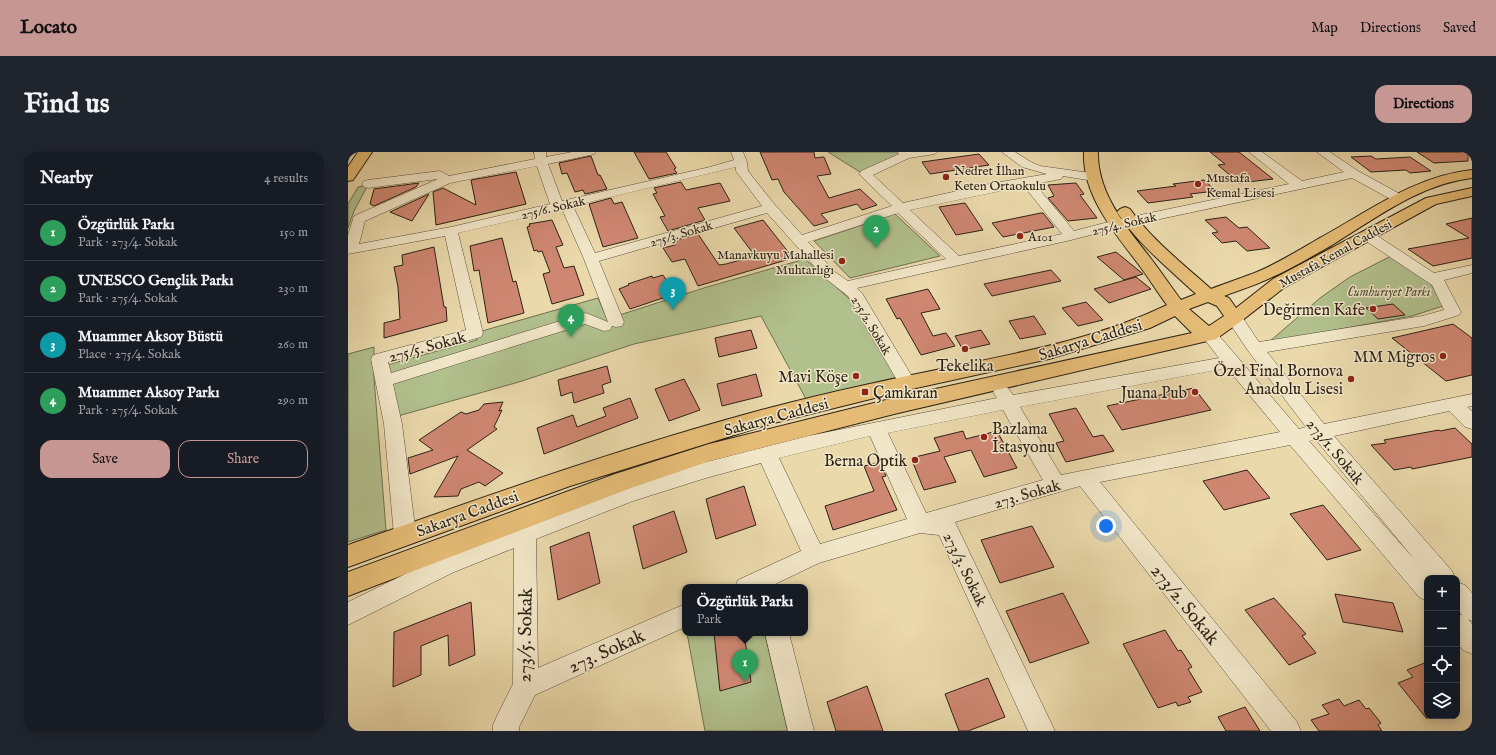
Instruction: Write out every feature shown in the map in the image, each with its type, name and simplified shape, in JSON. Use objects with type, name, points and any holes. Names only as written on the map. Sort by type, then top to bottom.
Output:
[{"type":"main road","points":[[348,177],[365,152]]},
{"type":"main road","points":[[1103,152],[1102,158],[1108,185],[1123,222],[1161,253],[1208,295],[1223,302],[1234,318]]},
{"type":"main road","points":[[1092,164],[1123,222],[1178,307],[1194,325],[1209,335]]},
{"type":"main road","name":"Mustafa Kemal Caddesi","points":[[1208,295],[1264,275],[1325,242],[1398,198],[1430,184],[1454,176],[1472,174]]},
{"type":"main road","name":"Mustafa Kemal Caddesi","points":[[1209,335],[1234,318],[1279,283],[1431,201],[1472,192]]},
{"type":"main road","name":"Sakarya Caddesi","points":[[348,556],[564,478],[769,416],[908,383],[1049,353],[1143,324],[1178,307],[1208,295]]},
{"type":"main road","name":"Sakarya Caddesi","points":[[348,584],[625,487],[708,453],[886,408],[1209,335]]},
{"type":"street","points":[[349,252],[359,219],[447,180],[540,157],[590,152]]},
{"type":"street","points":[[931,152],[905,154],[865,174],[956,261]]},
{"type":"street","points":[[1008,152],[1028,166],[1061,172],[1086,174],[1092,164]]},
{"type":"street","points":[[1255,152],[1299,185]]},
{"type":"street","points":[[1323,152],[1354,174],[1398,198]]},
{"type":"street","points":[[384,381],[586,318],[610,324],[591,259],[561,205],[540,157]]},
{"type":"street","points":[[713,170],[718,158]]},
{"type":"street","name":"275/6. Sokak","points":[[349,252],[450,231],[713,170],[740,162]]},
{"type":"street","name":"275/2. Sokak","points":[[740,162],[770,208],[830,275],[854,293],[908,383]]},
{"type":"street","points":[[798,240],[900,208],[989,188],[1057,176],[1061,172]]},
{"type":"street","name":"275/4. Sokak","points":[[846,286],[1071,236],[1123,222],[1354,174]]},
{"type":"street","points":[[368,184],[440,175],[447,180]]},
{"type":"street","points":[[1027,182],[1071,236]]},
{"type":"street","name":"275/3. Sokak","points":[[591,259],[770,208]]},
{"type":"street","name":"275/5. Sokak","points":[[405,535],[393,424],[379,359],[475,333],[450,231]]},
{"type":"street","points":[[1255,348],[1424,321],[1454,312],[1438,282],[1368,236]]},
{"type":"street","points":[[1431,278],[1472,269]]},
{"type":"street","name":"273/1. Sokak","points":[[1234,318],[1318,431],[1441,575]]},
{"type":"street","name":"273/1. Sokak","points":[[1209,335],[1294,437],[1424,587]]},
{"type":"street","points":[[348,614],[446,565],[524,535],[625,487],[706,470],[876,428],[1230,362]]},
{"type":"street","points":[[997,382],[1056,484]]},
{"type":"street","name":"273. Sokak","points":[[758,584],[814,555],[1056,484],[1084,477],[1294,437],[1472,400]]},
{"type":"street","points":[[1453,405],[1472,422]]},
{"type":"street","name":"273/3. Sokak","points":[[876,428],[920,524],[946,526],[1042,731]]},
{"type":"street","points":[[767,454],[814,555]]},
{"type":"street","name":"273/2. Sokak","points":[[1084,477],[1288,731]]},
{"type":"street","name":"273/5. Sokak","points":[[501,729],[526,686],[524,535]]},
{"type":"street","points":[[1460,596],[1472,610]]},
{"type":"street","name":"273. Sokak","points":[[526,686],[682,616]]},
{"type":"street","points":[[1460,628],[1472,642]]},
{"type":"street","points":[[778,636],[801,731]]},
{"type":"green space","points":[[828,152],[901,152],[903,155],[860,172]]},
{"type":"green space","points":[[368,185],[354,211],[348,228],[348,204],[358,187]]},
{"type":"green space","points":[[895,214],[940,256],[850,278],[814,241]]},
{"type":"green space","name":"Cumhuriyet Parkı","points":[[1391,256],[1430,282],[1443,306],[1412,316],[1269,342],[1320,298],[1350,277]]},
{"type":"green space","points":[[805,259],[853,302],[898,377],[806,399],[761,316],[634,344],[519,382],[398,416],[383,366],[477,340],[475,333],[598,298],[607,319],[707,287]]},
{"type":"green space","points":[[374,347],[374,378],[386,530],[348,542],[348,354]]},
{"type":"green space","points":[[688,636],[783,636],[804,731],[705,731]]},
{"type":"building","points":[[634,152],[666,152],[676,168],[674,169],[677,173],[649,179]]},
{"type":"building","points":[[760,152],[814,152],[815,158],[824,157],[831,174],[817,176],[829,198],[860,189],[877,205],[862,210],[857,204],[821,214],[828,222],[814,226],[784,192],[778,179],[772,180]]},
{"type":"building","points":[[1210,152],[1239,152],[1273,179],[1239,183],[1218,165],[1225,164]]},
{"type":"building","points":[[1417,152],[1468,152],[1468,161],[1434,163]]},
{"type":"building","name":"Nedret İlhan Keten Ortaokulu","points":[[979,154],[989,165],[930,174],[922,162]]},
{"type":"building","points":[[591,156],[598,175],[600,175],[607,189],[585,194],[583,190],[575,192],[567,173],[562,174],[559,163]]},
{"type":"building","points":[[1371,156],[1376,159],[1410,157],[1431,171],[1410,173],[1406,170],[1371,172],[1351,157]]},
{"type":"building","points":[[516,172],[526,204],[436,225],[433,192],[443,188],[476,205],[471,180]]},
{"type":"building","points":[[1204,180],[1216,191],[1190,194],[1193,197],[1148,203],[1137,191],[1176,186],[1173,184]]},
{"type":"building","points":[[681,182],[686,190],[720,183],[730,201],[698,208],[705,220],[668,231],[660,217],[665,216],[653,194],[657,193],[654,188]]},
{"type":"building","points":[[419,183],[416,187],[374,206],[370,204],[374,189]]},
{"type":"building","points":[[1076,183],[1084,194],[1080,195],[1097,218],[1068,221],[1048,198],[1054,196],[1048,185]]},
{"type":"building","points":[[429,194],[412,221],[390,212]]},
{"type":"building","points":[[611,198],[614,204],[622,202],[638,238],[603,247],[589,204]]},
{"type":"building","points":[[965,203],[983,230],[956,235],[939,207]]},
{"type":"building","points":[[1043,213],[1054,227],[1003,237],[992,223]]},
{"type":"building","points":[[1226,217],[1239,228],[1247,227],[1270,248],[1247,251],[1236,241],[1222,243],[1212,233],[1218,232],[1205,220]]},
{"type":"building","points":[[1472,218],[1472,258],[1433,266],[1408,249],[1469,238],[1446,224]]},
{"type":"building","points":[[552,220],[563,245],[556,247],[564,268],[574,266],[584,295],[552,304],[543,274],[550,272],[542,251],[534,251],[527,227],[530,226],[529,224]]},
{"type":"building","points":[[763,220],[793,258],[698,286],[685,259],[672,262],[663,248],[675,245],[673,241],[698,234],[719,265],[755,256],[734,228]]},
{"type":"building","points":[[502,238],[513,282],[516,281],[524,313],[488,323],[479,270],[474,271],[470,246]]},
{"type":"building","points":[[434,247],[444,307],[446,307],[447,321],[384,338],[384,323],[400,319],[398,287],[394,267],[403,265],[402,255]]},
{"type":"building","points":[[1116,252],[1143,274],[1124,280],[1097,257]]},
{"type":"building","points":[[1051,270],[1061,281],[992,296],[984,284]]},
{"type":"building","points":[[663,275],[675,294],[630,309],[619,289],[629,285],[628,284],[652,276],[653,278]]},
{"type":"building","points":[[1136,277],[1151,289],[1109,303],[1094,289]]},
{"type":"building","points":[[928,289],[940,309],[921,313],[933,336],[946,333],[955,346],[921,355],[900,318],[897,319],[886,299]]},
{"type":"building","points":[[1086,302],[1103,320],[1078,326],[1062,308]]},
{"type":"building","points":[[1393,304],[1405,315],[1378,319],[1366,308]]},
{"type":"building","points":[[1034,316],[1046,334],[1020,339],[1009,321]]},
{"type":"building","name":"MM Migros","points":[[1453,324],[1472,338],[1472,375],[1446,381],[1392,338]]},
{"type":"building","points":[[751,330],[757,348],[719,357],[715,338]]},
{"type":"building","points":[[981,330],[990,344],[963,350],[955,336]]},
{"type":"building","points":[[607,366],[611,382],[602,385],[604,393],[574,403],[572,392],[561,396],[558,380]]},
{"type":"building","points":[[756,374],[762,396],[722,406],[717,384]]},
{"type":"building","points":[[684,379],[700,410],[669,421],[655,389]]},
{"type":"building","points":[[1194,388],[1211,410],[1122,430],[1107,406]]},
{"type":"building","points":[[630,398],[638,418],[544,454],[537,428],[573,415],[577,427],[606,416],[603,408]]},
{"type":"building","points":[[503,402],[499,411],[502,410],[494,427],[497,429],[467,450],[503,473],[485,486],[479,482],[461,489],[458,496],[434,497],[458,456],[410,474],[408,458],[433,450],[419,440],[461,412],[466,414],[479,410],[484,404]]},
{"type":"building","points":[[1076,408],[1093,437],[1103,435],[1114,451],[1066,462],[1056,443],[1064,441],[1049,414]]},
{"type":"building","points":[[1455,428],[1472,444],[1472,457],[1412,469],[1411,467],[1394,470],[1371,445],[1386,443],[1384,440]]},
{"type":"building","points":[[963,431],[966,439],[997,431],[1017,468],[984,477],[971,450],[944,457],[956,482],[924,490],[911,458],[940,451],[934,438]]},
{"type":"building","points":[[880,462],[886,476],[882,477],[897,510],[833,530],[825,506],[874,491],[864,466]]},
{"type":"building","points":[[1247,470],[1270,498],[1224,510],[1203,481]]},
{"type":"building","points":[[744,486],[756,525],[716,539],[706,499]]},
{"type":"building","points":[[1323,505],[1361,550],[1327,560],[1290,514]]},
{"type":"building","points":[[674,511],[687,552],[643,569],[633,526]]},
{"type":"building","points":[[1032,526],[1054,567],[1000,583],[981,540]]},
{"type":"building","points":[[589,532],[600,583],[558,600],[550,547]]},
{"type":"building","points":[[1063,593],[1089,643],[1030,663],[1006,611]]},
{"type":"building","points":[[1335,594],[1393,603],[1403,632],[1343,622]]},
{"type":"building","points":[[1274,598],[1306,634],[1302,636],[1316,653],[1289,665],[1245,610]]},
{"type":"building","points":[[471,602],[475,655],[449,666],[448,635],[421,646],[421,675],[393,687],[394,632]]},
{"type":"building","points":[[1165,630],[1178,651],[1181,650],[1192,667],[1188,669],[1202,692],[1188,697],[1191,702],[1178,706],[1176,702],[1158,708],[1123,644]]},
{"type":"building","points":[[714,636],[744,636],[751,682],[720,691]]},
{"type":"building","points":[[1424,663],[1424,715],[1398,683],[1413,677],[1407,670]]},
{"type":"building","points":[[988,678],[1005,717],[968,731],[959,731],[945,694]]},
{"type":"building","points":[[867,686],[883,731],[836,731],[827,702]]},
{"type":"building","points":[[1339,699],[1344,706],[1359,700],[1366,709],[1369,708],[1381,723],[1378,725],[1382,731],[1319,731],[1311,720],[1329,714],[1322,705]]},
{"type":"building","points":[[1245,707],[1260,731],[1226,731],[1218,717]]},
{"type":"place","name":"Nedret İlhan Keten Ortaokulu","points":[[946,177]]},
{"type":"place","name":"Mustafa Kemal Lisesi","points":[[1198,184]]},
{"type":"place","name":"A101","points":[[1020,236]]},
{"type":"place","name":"UNESCO Gençlik Parkı","points":[[876,248]]},
{"type":"place","name":"Manavkuyu Mahallesi Muhtarlığı","points":[[842,261]]},
{"type":"place","name":"Değirmen Kafe","points":[[1373,309]]},
{"type":"place","name":"Muammer Aksoy Büstü","points":[[673,310]]},
{"type":"place","name":"Muammer Aksoy Parkı","points":[[571,337]]},
{"type":"place","name":"Tekelika","points":[[965,349]]},
{"type":"place","name":"MM Migros","points":[[1443,356]]},
{"type":"place","name":"Mavi Köşe","points":[[856,376]]},
{"type":"place","name":"Özel Final Bornova Anadolu Lisesi","points":[[1351,379]]},
{"type":"place","name":"Çamkıran","points":[[865,392]]},
{"type":"place","name":"Juana Pub","points":[[1195,392]]},
{"type":"place","name":"Bazlama İstasyonu","points":[[984,437]]},
{"type":"place","name":"Berna Optik","points":[[915,460]]},
{"type":"place","name":"Özgürlük Parkı","points":[[745,682]]}]
